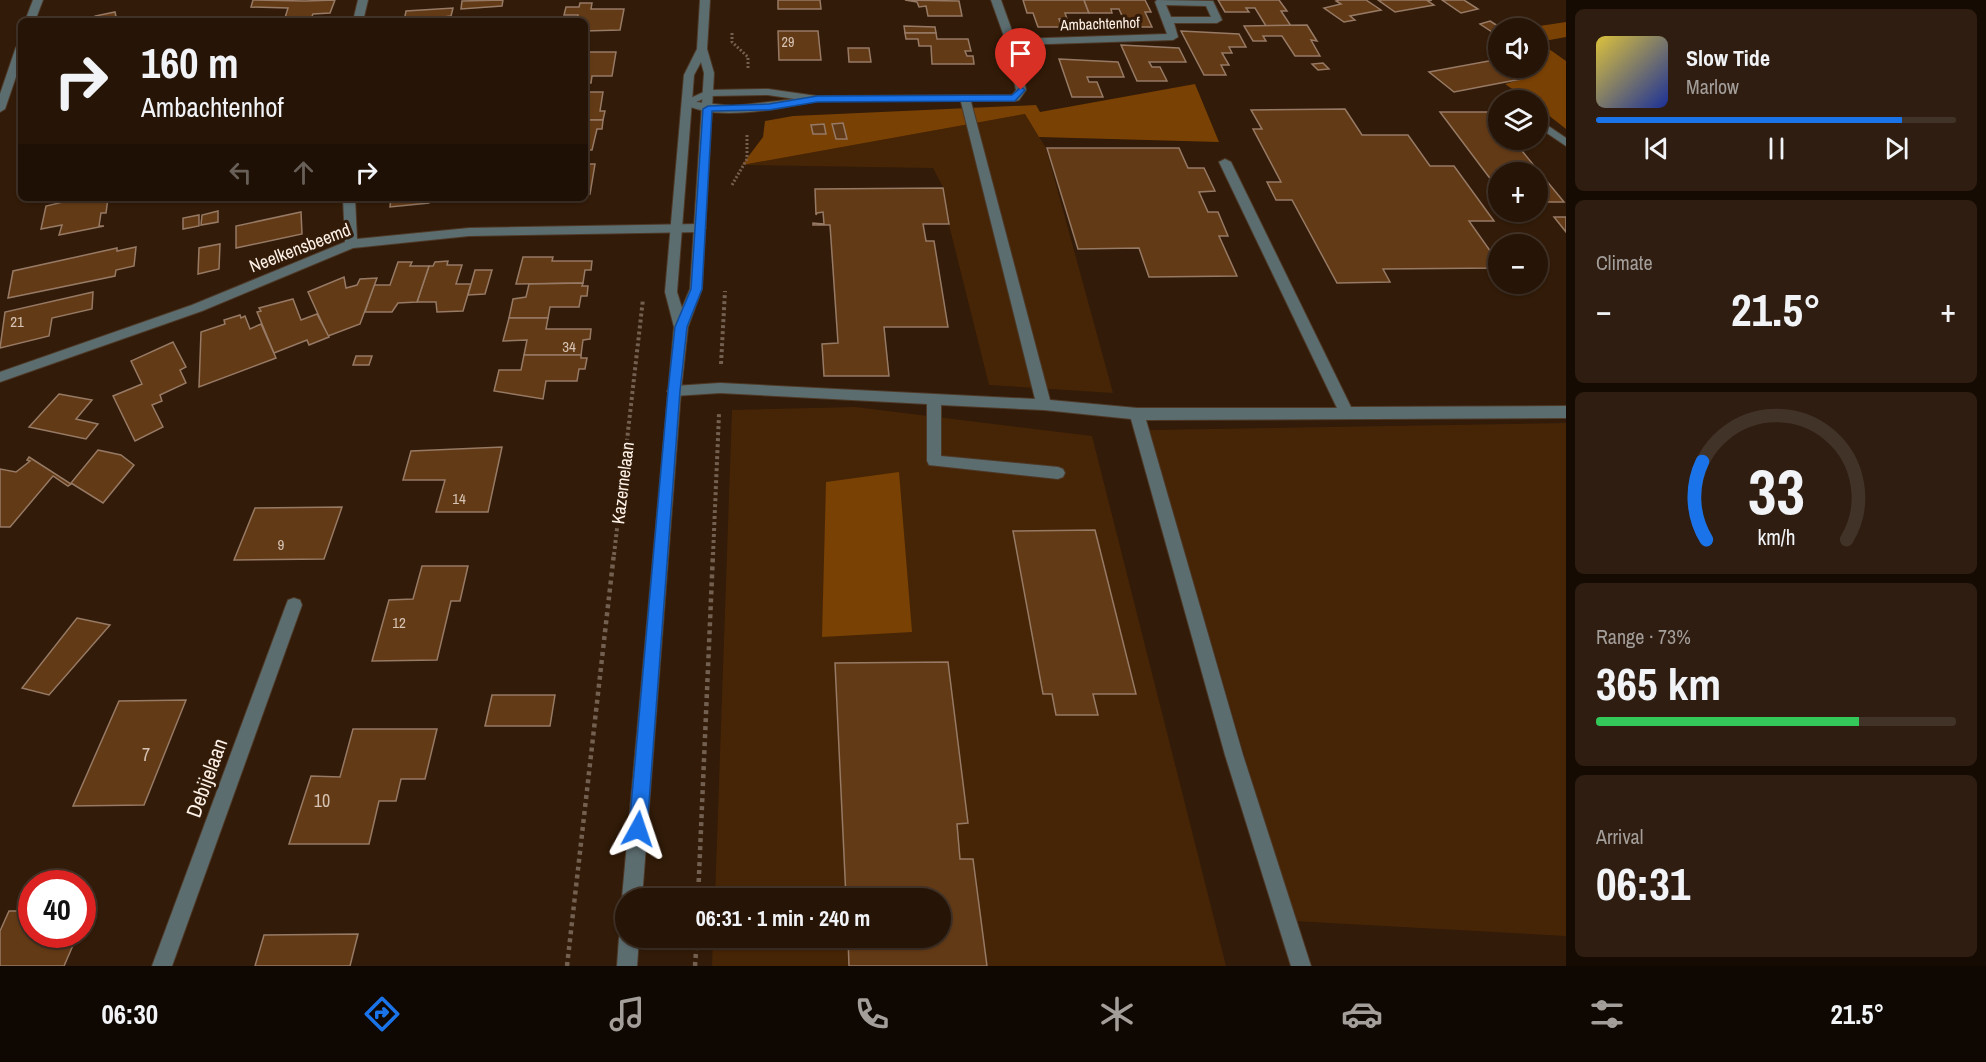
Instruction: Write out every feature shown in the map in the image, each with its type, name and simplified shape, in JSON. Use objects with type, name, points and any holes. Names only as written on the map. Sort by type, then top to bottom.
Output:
[{"type":"street","points":[[31,18],[38,0]]},
{"type":"street","points":[[359,18],[363,0]]},
{"type":"street","points":[[633,888],[674,391],[681,327],[696,289],[710,73],[702,49],[705,0]]},
{"type":"street","points":[[687,102],[708,109],[748,108],[817,99],[1015,98],[1021,90],[1011,42],[996,0]]},
{"type":"street","name":"Ambachtenhof","points":[[1011,42],[1173,37],[1160,2],[1210,3],[1217,20],[1168,20]]},
{"type":"street","points":[[681,327],[671,292],[689,75],[702,49]]},
{"type":"street","points":[[0,109],[18,56]]},
{"type":"street","points":[[0,73],[13,70]]},
{"type":"street","points":[[687,102],[708,93],[748,92],[768,92],[817,99]]},
{"type":"street","points":[[964,98],[1044,405]]},
{"type":"street","points":[[1548,130],[1566,143]]},
{"type":"street","points":[[1226,162],[1347,413]]},
{"type":"street","points":[[349,201],[351,244]]},
{"type":"street","name":"Neelkensbeemd","points":[[0,377],[197,308],[351,244],[469,232],[700,228]]},
{"type":"street","points":[[674,391],[720,388],[1044,405],[1137,414],[1566,412]]},
{"type":"street","points":[[934,399],[934,461],[1058,473]]},
{"type":"street","points":[[1137,414],[1234,755],[1301,966]]},
{"type":"street","name":"Debijelaan","points":[[162,966],[294,605]]},
{"type":"street","points":[[627,966],[628,948]]},
{"type":"path","points":[[732,32],[732,42],[748,57],[748,92]]},
{"type":"path","points":[[731,193],[732,182],[747,159],[748,108]]},
{"type":"path","points":[[698,888],[726,284]]},
{"type":"path","name":"Kazernelaan","points":[[567,966],[643,296]]},
{"type":"path","points":[[695,966],[696,948]]},
{"type":"shaded area","points":[[1566,22],[1566,37],[1548,40],[1548,25]]},
{"type":"shaded area","points":[[1548,48],[1566,61],[1566,129],[1548,115],[1548,90],[1514,90],[1505,84],[1525,78],[1548,78]]},
{"type":"shaded area","points":[[1195,84],[1219,142],[1039,137],[1025,114],[742,165],[763,137],[765,121],[793,116],[1036,105],[1040,112]]},
{"type":"shaded area","points":[[1025,114],[1046,148],[1113,393],[989,385],[949,225],[943,187],[933,168],[742,165]]},
{"type":"shaded area","points":[[855,407],[1092,436],[1226,966],[712,966],[713,948],[951,948],[951,888],[715,888],[732,410]]},
{"type":"shaded area","points":[[1566,423],[1566,936],[1293,921],[1149,430]]},
{"type":"shaded area","points":[[899,472],[912,632],[822,637],[826,482]]},
{"type":"building","points":[[253,0],[335,0],[330,13],[313,14],[311,18],[285,18],[288,8],[251,7]]},
{"type":"building","points":[[503,0],[502,6],[461,9],[462,1]]},
{"type":"building","points":[[778,0],[820,0],[821,9],[778,9]]},
{"type":"building","points":[[905,0],[959,1],[962,16],[928,16],[926,6],[919,7],[917,2]]},
{"type":"building","points":[[1023,0],[1084,0],[1089,13],[1065,13],[1067,19],[1059,19],[1062,27],[1038,27],[1033,13],[1027,13]]},
{"type":"building","points":[[1084,0],[1145,0],[1151,12],[1145,12],[1152,27],[1127,27],[1119,9],[1111,9],[1112,13],[1089,13]]},
{"type":"building","points":[[1218,0],[1279,0],[1287,11],[1281,11],[1291,26],[1266,26],[1255,8],[1246,8],[1249,12],[1225,12]]},
{"type":"building","points":[[1339,0],[1366,0],[1381,10],[1350,16],[1355,20],[1344,22],[1324,8],[1341,4],[1336,1]]},
{"type":"building","points":[[1378,0],[1432,0],[1428,1],[1434,5],[1395,12]]},
{"type":"building","points":[[1442,0],[1464,0],[1478,9],[1461,13]]},
{"type":"building","points":[[580,3],[592,3],[591,9],[624,9],[620,30],[588,31],[588,18],[564,15],[566,7],[579,7]]},
{"type":"building","points":[[453,8],[451,16],[436,18],[405,18],[406,11]]},
{"type":"building","points":[[115,12],[116,18],[95,18],[95,16]]},
{"type":"building","points":[[1488,22],[1488,29],[1480,24]]},
{"type":"building","points":[[1307,25],[1317,41],[1311,40],[1320,56],[1295,56],[1282,36],[1263,36],[1266,41],[1253,41],[1244,26]]},
{"type":"building","points":[[904,26],[935,27],[936,33],[905,33]]},
{"type":"building","points":[[778,31],[818,31],[821,60],[779,60]]},
{"type":"building","points":[[1181,31],[1239,34],[1246,47],[1229,47],[1232,53],[1222,53],[1229,65],[1221,65],[1226,75],[1204,75]]},
{"type":"building","points":[[905,33],[936,33],[937,39],[968,39],[971,51],[965,51],[967,56],[973,56],[974,64],[932,64],[931,46],[919,46],[918,39],[906,39]]},
{"type":"building","points":[[1121,45],[1179,48],[1186,62],[1149,62],[1152,67],[1160,67],[1167,81],[1137,81]]},
{"type":"building","points":[[848,48],[869,48],[871,62],[849,62]]},
{"type":"building","points":[[588,52],[616,52],[612,76],[592,76],[591,83],[588,83]]},
{"type":"building","points":[[1059,59],[1118,62],[1124,77],[1087,77],[1089,82],[1097,82],[1103,97],[1072,97]]},
{"type":"building","points":[[1488,61],[1488,78],[1521,79],[1454,92],[1429,72]]},
{"type":"building","points":[[1323,63],[1329,69],[1318,70],[1312,64]]},
{"type":"building","points":[[588,92],[603,92],[600,111],[605,111],[603,120],[588,120]]},
{"type":"building","points":[[1345,109],[1362,135],[1408,135],[1430,166],[1454,166],[1488,213],[1488,221],[1469,221],[1488,248],[1488,268],[1383,269],[1390,282],[1337,283],[1292,200],[1276,200],[1267,182],[1281,182],[1253,129],[1262,129],[1251,110]]},
{"type":"building","points":[[1440,112],[1488,112],[1488,150],[1521,150],[1531,162],[1488,162],[1488,176]]},
{"type":"building","points":[[588,120],[603,120],[602,129],[597,129],[592,150],[588,150]]},
{"type":"building","points":[[843,123],[847,139],[836,139],[832,124]]},
{"type":"building","points":[[824,124],[826,134],[813,134],[811,125]]},
{"type":"building","points":[[1047,148],[1179,148],[1188,168],[1204,168],[1215,191],[1199,192],[1208,212],[1218,212],[1228,236],[1219,236],[1237,276],[1149,277],[1139,248],[1078,249]]},
{"type":"building","points":[[588,164],[595,164],[590,194],[588,194]]},
{"type":"building","points":[[1548,183],[1564,202],[1548,202]]},
{"type":"building","points":[[943,188],[949,224],[923,224],[926,241],[934,241],[948,327],[884,327],[889,376],[824,376],[822,344],[838,343],[830,225],[813,225],[813,223],[824,224],[823,212],[816,215],[815,189]]},
{"type":"building","points":[[67,201],[108,201],[106,213],[101,213],[99,226],[104,226],[59,235],[62,225],[41,229],[46,206]]},
{"type":"building","points":[[391,201],[429,201],[429,203],[390,207]]},
{"type":"building","points":[[218,211],[218,222],[201,225],[202,215]]},
{"type":"building","points":[[301,212],[302,234],[236,248],[236,226]]},
{"type":"building","points":[[199,215],[199,226],[183,229],[183,218]]},
{"type":"building","points":[[1554,217],[1566,217],[1566,232]]},
{"type":"building","points":[[220,244],[219,269],[198,274],[199,248]]},
{"type":"building","points":[[136,247],[134,266],[116,270],[115,276],[8,298],[13,271],[117,248],[117,251]]},
{"type":"building","points":[[523,257],[553,257],[552,261],[592,261],[591,270],[585,270],[583,283],[516,284]]},
{"type":"building","points":[[448,261],[447,265],[462,265],[456,284],[471,284],[463,311],[437,312],[436,302],[417,302],[429,266],[433,266],[435,262]]},
{"type":"building","points":[[398,262],[412,262],[410,266],[429,266],[417,302],[398,303],[392,312],[365,312],[374,285],[390,285]]},
{"type":"building","points":[[475,270],[492,270],[485,294],[468,295]]},
{"type":"building","points":[[344,277],[346,288],[357,285],[360,279],[377,278],[360,324],[328,336],[308,292]]},
{"type":"building","points":[[583,283],[582,286],[588,286],[587,296],[581,296],[579,307],[550,307],[548,318],[509,318],[513,299],[526,297],[529,284]]},
{"type":"building","points":[[93,292],[92,309],[52,318],[49,336],[0,348],[5,312]]},
{"type":"building","points":[[293,299],[301,320],[317,314],[329,337],[309,345],[307,340],[274,353],[257,312],[261,311],[259,308]]},
{"type":"building","points":[[240,315],[241,318],[245,316],[250,329],[261,324],[276,358],[199,387],[201,332],[225,324],[224,320]]},
{"type":"building","points":[[509,318],[548,318],[546,329],[591,329],[590,339],[583,340],[581,355],[524,355],[527,340],[503,341]]},
{"type":"building","points":[[173,342],[186,367],[180,370],[186,383],[160,395],[162,401],[152,405],[163,427],[135,441],[113,396],[142,384],[131,361]]},
{"type":"building","points":[[524,355],[581,355],[581,358],[587,358],[585,369],[579,369],[577,381],[546,381],[543,399],[494,391],[499,370],[521,370]]},
{"type":"building","points":[[356,356],[372,356],[369,365],[353,365]]},
{"type":"building","points":[[59,394],[92,400],[76,419],[98,424],[86,439],[29,427]]},
{"type":"building","points":[[502,447],[488,512],[436,512],[445,480],[403,480],[411,451]]},
{"type":"building","points":[[98,450],[121,455],[134,465],[103,503],[71,483]]},
{"type":"building","points":[[29,457],[71,484],[68,486],[53,476],[10,527],[0,527],[0,469],[16,472],[30,461],[27,460]]},
{"type":"building","points":[[342,507],[324,559],[234,560],[255,508]]},
{"type":"building","points":[[1095,530],[1136,694],[1093,694],[1098,715],[1056,715],[1052,694],[1043,694],[1013,531]]},
{"type":"building","points":[[422,566],[468,566],[460,601],[451,601],[437,660],[372,661],[389,600],[413,599]]},
{"type":"building","points":[[77,618],[110,625],[49,695],[22,688]]},
{"type":"building","points":[[948,662],[968,823],[957,824],[960,859],[973,859],[987,966],[849,966],[848,948],[951,948],[951,888],[846,888],[835,663]]},
{"type":"building","points":[[492,695],[555,695],[550,726],[485,726]]},
{"type":"building","points":[[186,700],[144,805],[73,806],[119,701]]},
{"type":"building","points":[[353,729],[437,729],[425,779],[401,779],[396,801],[379,801],[369,844],[289,844],[311,776],[340,777]]},
{"type":"building","points":[[9,911],[18,911],[18,948],[72,948],[64,966],[0,966],[0,931]]},
{"type":"building","points":[[358,934],[350,966],[255,966],[264,935]]},
{"type":"route","points":[[638,829],[674,391],[681,327],[696,289],[708,109],[769,107],[817,99],[1015,98],[1021,90]]}]
